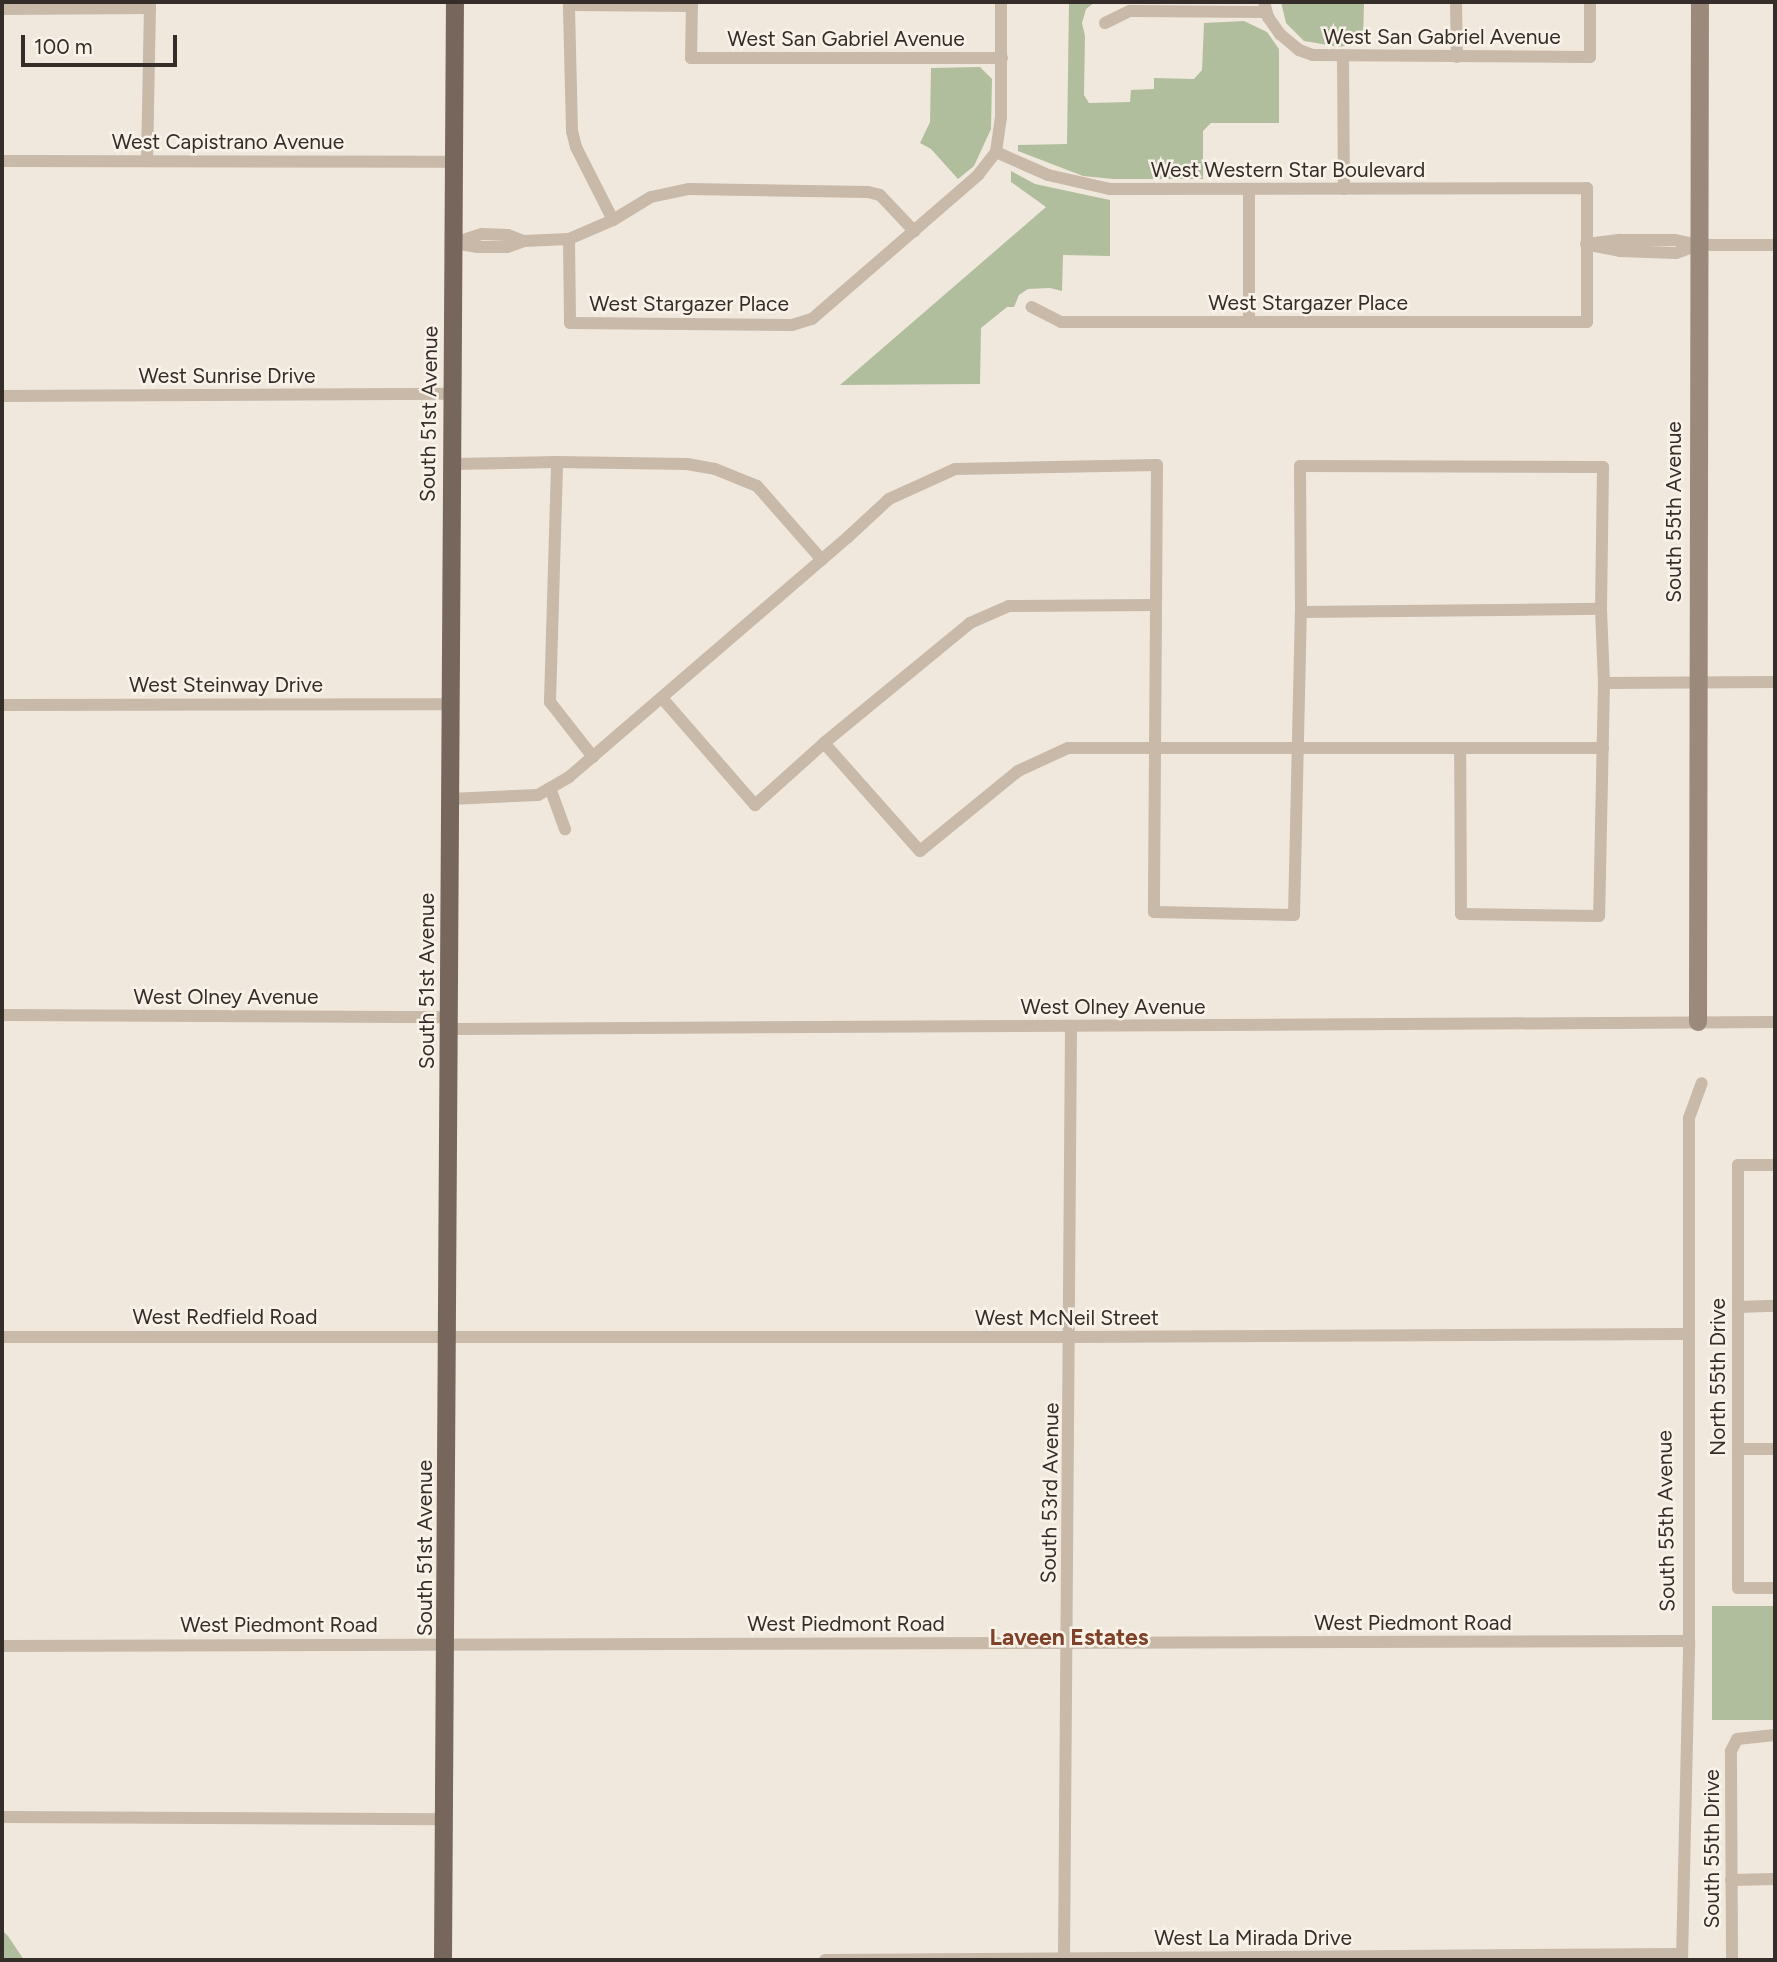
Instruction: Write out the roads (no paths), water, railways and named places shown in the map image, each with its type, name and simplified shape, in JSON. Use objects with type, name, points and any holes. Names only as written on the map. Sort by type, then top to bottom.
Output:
[{"type":"main road","name":"South 51st Avenue","points":[[443,1960],[451,1023],[449,704],[455,2]]},
{"type":"street","points":[[996,152],[1001,117],[1001,2]]},
{"type":"street","points":[[1456,2],[1457,57]]},
{"type":"street","name":"West San Gabriel Avenue","points":[[1105,23],[1129,11],[1265,7],[1280,34],[1299,50],[1313,55],[1590,57],[1590,2]]},
{"type":"street","name":"South 55th Avenue","points":[[1698,1022],[1696,682],[1700,2]]},
{"type":"street","points":[[613,220],[576,148],[572,131],[569,5],[692,4]]},
{"type":"street","name":"West San Gabriel Avenue","points":[[692,4],[691,58],[1002,58]]},
{"type":"street","points":[[2,9],[150,5],[147,161]]},
{"type":"street","points":[[1343,55],[1344,189]]},
{"type":"street","name":"West Western Star Boulevard","points":[[996,152],[1048,175],[1099,187],[1249,190],[1587,188],[1587,244]]},
{"type":"street","name":"West Stargazer Place","points":[[569,239],[570,323],[792,325],[812,319],[978,175],[996,152]]},
{"type":"street","name":"West Capistrano Avenue","points":[[2,161],[454,162]]},
{"type":"street","points":[[1249,190],[1250,322]]},
{"type":"street","points":[[453,243],[477,247],[507,247],[524,241],[569,239],[613,220],[651,197],[671,191],[842,191],[880,195],[914,231]]},
{"type":"street","points":[[1587,244],[1620,251],[1676,253],[1698,245],[1775,246]]},
{"type":"street","name":"West Stargazer Place","points":[[1032,307],[1061,323],[1587,322],[1587,244]]},
{"type":"street","name":"West Sunrise Drive","points":[[2,396],[452,394]]},
{"type":"street","points":[[557,462],[550,702],[593,757]]},
{"type":"street","points":[[452,464],[687,464],[715,469],[757,486],[822,560]]},
{"type":"street","points":[[450,799],[538,795],[550,788],[593,757],[889,499],[955,469],[1157,465],[1154,912],[1294,915],[1301,612],[1300,466],[1603,467],[1601,609],[1604,683],[1599,916],[1461,914],[1460,749]]},
{"type":"street","points":[[662,698],[755,805],[824,743],[970,623],[1009,606],[1156,605]]},
{"type":"street","points":[[1301,612],[1601,609]]},
{"type":"street","points":[[1604,683],[1775,682]]},
{"type":"street","name":"West Steinway Drive","points":[[2,705],[449,704]]},
{"type":"street","points":[[824,743],[920,851],[1018,771],[1068,748],[1603,748]]},
{"type":"street","points":[[550,788],[565,829]]},
{"type":"street","name":"West Olney Avenue","points":[[2,1015],[451,1023],[1071,1027],[1775,1022]]},
{"type":"street","name":"South 53rd Avenue","points":[[1064,1959],[1071,1337],[1071,1027]]},
{"type":"street","name":"South 55th Avenue","points":[[1682,1957],[1689,1641],[1689,1118],[1702,1083]]},
{"type":"street","name":"North 55th Drive","points":[[1775,1165],[1738,1165],[1738,1588],[1775,1588]]},
{"type":"street","points":[[1738,1307],[1775,1306]]},
{"type":"street","name":"West McNeil Street","points":[[448,1335],[1071,1337],[1687,1334]]},
{"type":"street","name":"West Redfield Road","points":[[2,1337],[448,1335]]},
{"type":"street","points":[[1738,1449],[1775,1449]]},
{"type":"street","name":"West Piedmont Road","points":[[2,1646],[1689,1641]]},
{"type":"street","name":"South 55th Drive","points":[[1732,1960],[1731,1751],[1737,1739],[1775,1735]]},
{"type":"street","points":[[2,1817],[444,1819]]},
{"type":"street","points":[[1731,1880],[1775,1879]]},
{"type":"street","name":"West La Mirada Drive","points":[[825,1960],[1682,1957]]},
{"type":"district","name":"Laveen Estates","points":[[1069,1637]]}]
